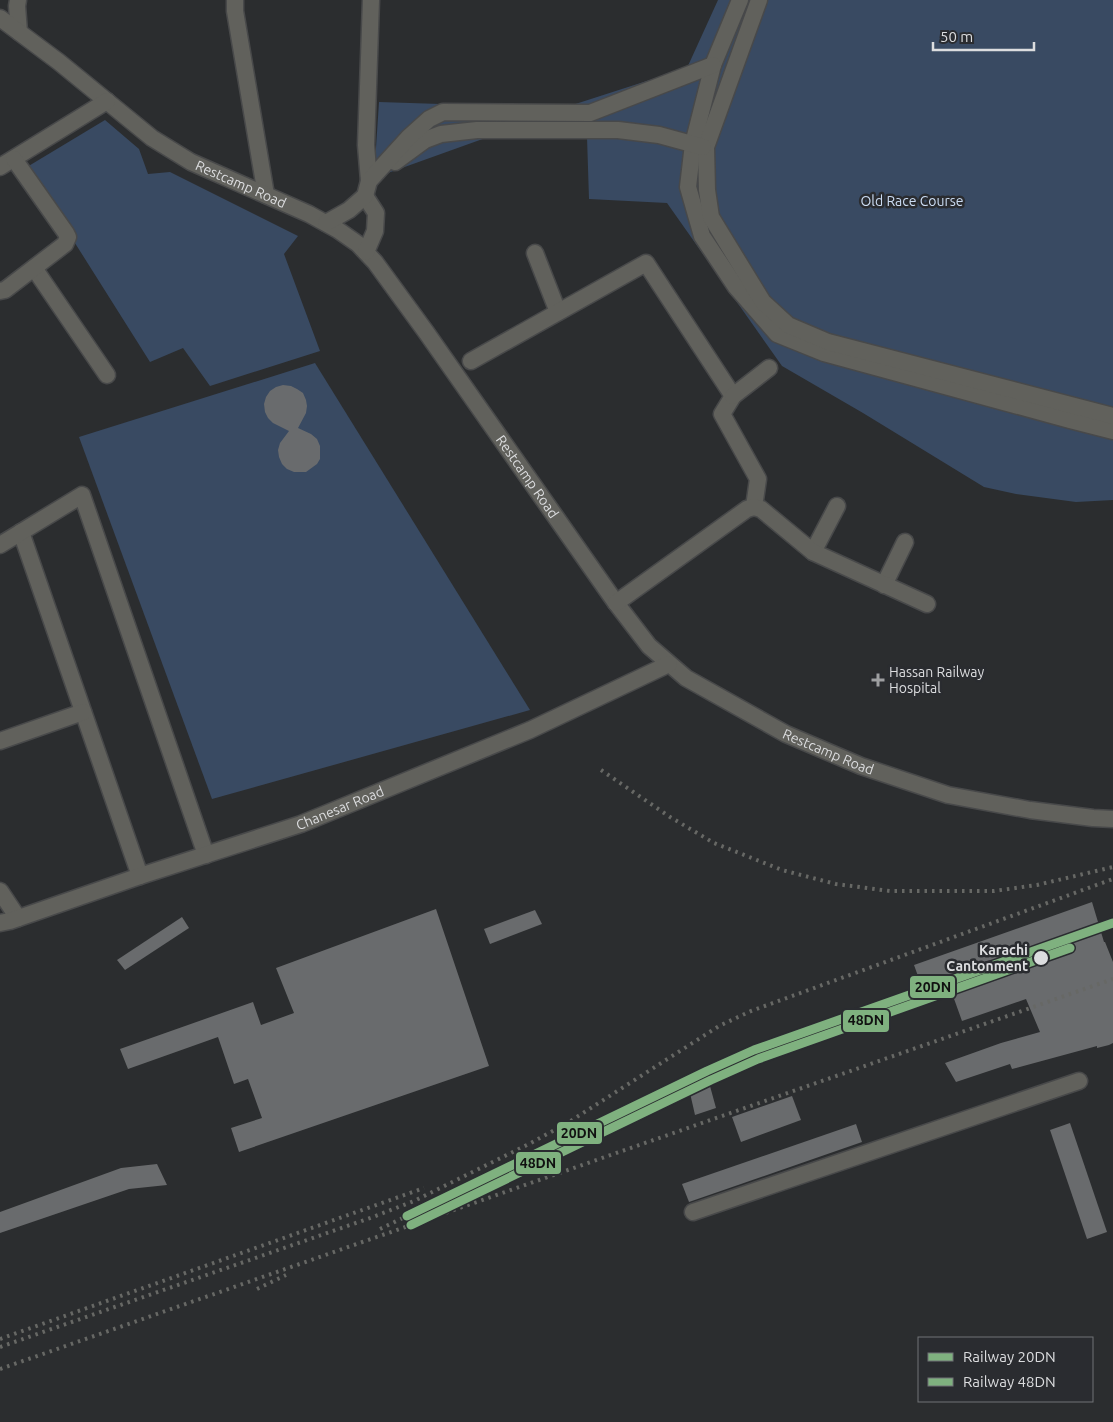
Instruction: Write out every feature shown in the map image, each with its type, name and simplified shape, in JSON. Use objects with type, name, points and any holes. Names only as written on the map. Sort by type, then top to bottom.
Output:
[{"type":"street","points":[[18,0],[19,32]]},
{"type":"street","points":[[235,0],[235,10],[266,196]]},
{"type":"street","points":[[366,252],[375,230],[376,213],[367,189],[366,145],[371,0]]},
{"type":"street","points":[[740,0],[713,64],[700,146],[711,217],[763,302],[788,325],[828,342],[1113,416]]},
{"type":"street","points":[[759,0],[700,146],[688,187],[702,236],[736,287],[777,334],[824,352],[1113,431]]},
{"type":"street","name":"Restcamp Road","points":[[0,18],[152,138],[191,162],[326,223],[352,239],[366,252],[432,340],[616,603],[649,646],[686,678],[786,734],[860,766],[948,796],[1030,810],[1113,819]]},
{"type":"street","points":[[326,223],[350,210],[408,136],[430,119],[443,112],[590,113],[713,64]]},
{"type":"street","points":[[0,291],[5,290],[65,244],[68,237],[7,163],[107,101]]},
{"type":"street","points":[[367,189],[425,140],[441,134],[477,130],[618,130],[659,135],[700,146]]},
{"type":"street","points":[[535,253],[558,312]]},
{"type":"street","points":[[471,361],[646,263],[733,396]]},
{"type":"street","points":[[34,268],[107,375]]},
{"type":"street","points":[[754,507],[758,479],[722,414],[733,396],[769,368]]},
{"type":"street","points":[[0,546],[82,495],[206,855]]},
{"type":"street","points":[[813,552],[837,506]]},
{"type":"street","points":[[616,603],[747,509],[754,507],[761,509],[813,552],[927,604]]},
{"type":"street","points":[[20,532],[140,876]]},
{"type":"street","points":[[884,585],[905,542]]},
{"type":"street","name":"Chanesar Road","points":[[0,923],[301,824],[520,734],[669,664]]},
{"type":"street","points":[[0,741],[83,712]]},
{"type":"street","points":[[0,891],[18,918]]},
{"type":"street","points":[[693,1212],[1079,1081]]},
{"type":"green space","name":"Old Race Course","points":[[718,0],[1113,0],[1113,500],[1076,502],[1016,494],[984,487],[782,366],[667,203],[589,199],[587,137],[491,136],[374,178],[379,102],[563,108],[687,68]]},
{"type":"green space","points":[[105,120],[139,149],[148,174],[170,172],[298,236],[284,254],[320,351],[210,386],[183,348],[150,362],[27,167]]},
{"type":"green space","points":[[315,363],[530,710],[212,799],[79,437]]},
{"type":"building","points":[[283,385],[291,386],[303,393],[307,406],[306,413],[298,428],[311,434],[317,439],[320,446],[320,459],[317,464],[306,472],[294,472],[282,464],[278,450],[280,443],[289,431],[273,423],[265,412],[264,404],[270,391]]},
{"type":"building","points":[[1092,902],[1104,942],[1113,962],[1113,1043],[1012,1069],[1010,1064],[956,1082],[945,1063],[1001,1043],[1040,1032],[1026,999],[962,1021],[948,982],[923,990],[914,965]]},
{"type":"building","points":[[436,909],[489,1066],[239,1152],[231,1128],[262,1118],[248,1079],[234,1084],[218,1037],[128,1069],[120,1049],[253,1002],[261,1025],[294,1013],[276,968]]},
{"type":"building","points":[[535,910],[542,924],[490,944],[484,929]]},
{"type":"building","points":[[182,917],[189,928],[125,970],[117,960]]},
{"type":"building","points":[[710,1086],[716,1108],[695,1115],[690,1093]]},
{"type":"building","points":[[792,1096],[801,1120],[741,1142],[732,1117]]},
{"type":"building","points":[[1070,1123],[1107,1232],[1087,1239],[1050,1130]]},
{"type":"building","points":[[856,1124],[862,1142],[689,1202],[682,1184]]},
{"type":"building","points":[[157,1164],[167,1185],[129,1189],[0,1233],[0,1212],[121,1168]]},
{"type":"railway","points":[[601,770],[670,817],[714,843],[782,870],[836,884],[890,891],[994,891],[1037,885],[1113,867]]},
{"type":"railway","points":[[0,1347],[414,1201],[569,1122],[719,1026],[751,1011],[1113,879]]},
{"type":"railway","points":[[0,1369],[1113,979]]},
{"type":"railway","points":[[0,1339],[424,1188]]},
{"type":"railway","points":[[380,1229],[407,1216]]},
{"type":"railway","points":[[257,1289],[286,1275]]},
{"type":"rail line","name":"20DN","points":[[407,1216],[754,1050],[1113,923]]},
{"type":"rail line","name":"48DN","points":[[411,1225],[758,1059],[1070,948]]},
{"type":"place","name":"Hassan Railway Hospital","points":[[878,680]]},
{"type":"place","name":"Karachi Cantonment","points":[[1041,958]]}]
